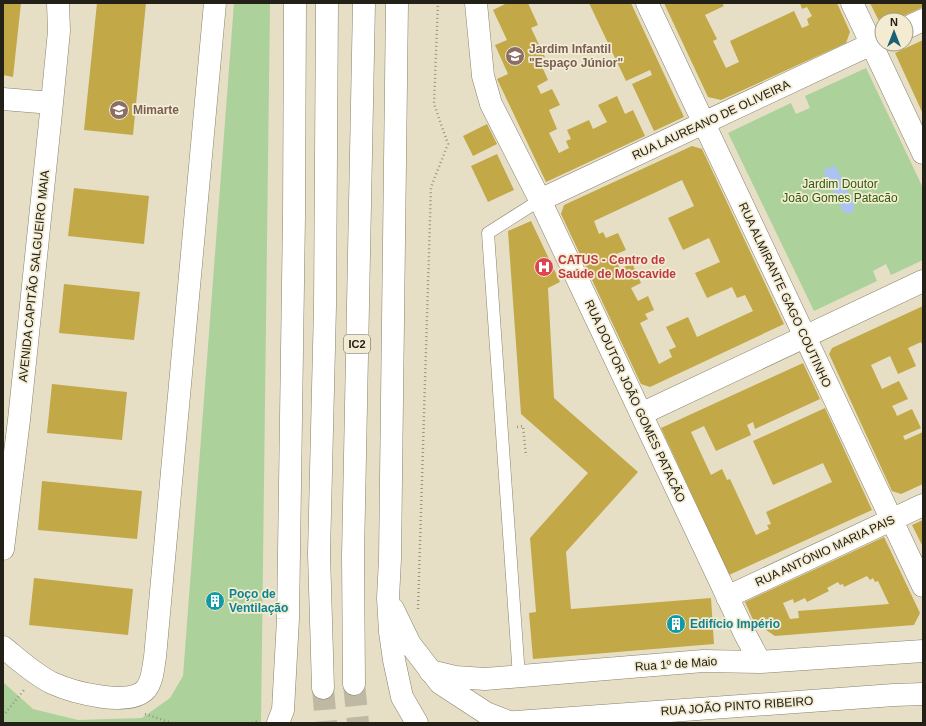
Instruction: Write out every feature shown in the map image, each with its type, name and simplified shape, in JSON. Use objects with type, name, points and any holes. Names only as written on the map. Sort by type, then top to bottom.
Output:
[{"type":"main road","name":"AVENIDA CAPITÃO SALGUEIRO MAIA","points":[[3,549],[11,413],[52,103],[59,31],[58,3]]},
{"type":"main road","points":[[3,647],[38,675],[52,683],[81,692],[113,698],[132,697],[145,690],[151,679],[155,657],[215,3]]},
{"type":"main road","points":[[278,723],[283,710],[288,619],[294,208],[295,3]]},
{"type":"main road","points":[[323,688],[319,554],[325,306],[327,3]]},
{"type":"main road","name":"IC2","points":[[354,684],[353,556],[364,3]]},
{"type":"main road","points":[[397,3],[388,598],[390,632],[402,697],[417,723]]},
{"type":"main road","name":"RUA ALMIRANTE GAGO COUTINHO","points":[[646,3],[923,586]]},
{"type":"main road","points":[[852,3],[874,37]]},
{"type":"main road","name":"RUA DOUTOR JOÃO GOMES PATACÃO","points":[[476,4],[483,76],[487,94],[540,200],[727,597],[760,662]]},
{"type":"main road","name":"RUA LAUREANO DE OLIVEIRA","points":[[540,200],[874,43]]},
{"type":"main road","points":[[881,52],[923,153]]},
{"type":"main road","points":[[3,99],[52,103]]},
{"type":"main road","points":[[641,414],[923,281]]},
{"type":"main road","name":"RUA ANTÓNIO MARIA PAIS","points":[[727,597],[923,505]]},
{"type":"main road","points":[[388,598],[410,644],[440,683],[486,713],[506,723]]},
{"type":"main road","name":"Rua 1º de Maio","points":[[430,670],[455,677],[484,679],[703,661],[760,662],[923,651]]},
{"type":"main road","points":[[894,695],[923,687]]},
{"type":"main road","name":"RUA JOÃO PINTO RIBEIRO","points":[[506,723],[923,694]]},
{"type":"lane","points":[[519,677],[488,233],[540,200]]},
{"type":"path","points":[[418,610],[431,187],[448,144],[434,104],[438,3]]},
{"type":"path","points":[[3,716],[38,675]]},
{"type":"green space","points":[[234,3],[270,3],[261,723],[3,723],[3,682],[33,709],[78,720],[142,718],[170,698],[183,676]]},
{"type":"green space","name":"Jardim Doutor João Gomes Patacão","points":[[866,68],[923,188],[923,260],[891,275],[886,264],[873,271],[877,281],[814,311],[728,133],[791,103],[796,114],[810,108],[805,96]]},
{"type":"water","points":[[835,165],[854,205],[851,213],[845,213],[843,211],[823,171]]},
{"type":"building","points":[[3,3],[21,3],[13,77],[3,75]]},
{"type":"building","points":[[97,3],[146,3],[133,135],[84,130]]},
{"type":"building","points":[[505,3],[528,3],[538,25],[531,28],[545,57],[539,60],[548,80],[537,86],[541,94],[552,89],[560,105],[549,110],[557,129],[549,133],[559,153],[569,148],[566,141],[571,139],[567,130],[589,120],[593,129],[607,122],[598,105],[617,96],[625,114],[633,110],[645,136],[546,182],[497,79],[508,74],[495,45],[507,40],[493,10]]},
{"type":"building","points":[[589,3],[631,3],[684,117],[654,131],[632,84],[652,75],[650,70],[626,81]]},
{"type":"building","points":[[664,3],[722,3],[724,6],[705,15],[717,39],[713,41],[726,68],[739,62],[730,41],[794,11],[802,28],[809,25],[807,19],[812,16],[807,7],[802,9],[800,3],[837,3],[850,32],[846,43],[721,100],[708,97]]},
{"type":"building","points":[[870,3],[923,3],[923,7],[912,12],[874,12]]},
{"type":"building","points":[[923,40],[923,114],[895,53],[914,52],[914,44]]},
{"type":"building","points":[[487,124],[497,144],[473,156],[463,136]]},
{"type":"building","points":[[692,146],[702,149],[784,324],[650,387],[641,384],[561,214],[564,205]],"holes":[[[682,180],[694,206],[668,218],[683,250],[709,238],[720,262],[695,273],[707,298],[732,287],[737,298],[745,295],[753,311],[697,337],[688,317],[666,327],[676,347],[669,350],[672,357],[659,364],[640,323],[648,319],[645,314],[654,310],[648,296],[638,301],[631,288],[641,283],[632,263],[620,269],[614,255],[626,250],[618,233],[606,238],[603,232],[599,234],[594,221]]]},
{"type":"building","points":[[497,154],[514,190],[488,202],[471,166]]},
{"type":"building","points":[[74,188],[149,196],[144,244],[68,236]]},
{"type":"building","points":[[531,221],[560,282],[548,288],[554,398],[638,472],[566,552],[571,609],[711,598],[714,644],[533,659],[529,613],[536,612],[530,538],[588,473],[521,414],[508,231]]},
{"type":"building","points":[[64,284],[140,292],[134,340],[59,333]]},
{"type":"building","points":[[923,306],[923,347],[921,342],[908,348],[916,366],[898,374],[890,356],[871,365],[882,389],[899,381],[908,399],[892,406],[897,416],[912,409],[921,428],[903,436],[905,440],[923,432],[923,484],[901,494],[892,491],[829,354],[832,348]]},
{"type":"building","points":[[803,363],[820,399],[755,429],[753,422],[747,425],[751,435],[716,451],[704,426],[691,432],[711,475],[722,469],[727,480],[730,479],[756,535],[769,529],[767,525],[771,524],[766,512],[832,482],[823,463],[773,485],[753,441],[825,408],[872,510],[729,575],[661,428]]},
{"type":"building","points":[[52,384],[127,392],[122,440],[47,433]]},
{"type":"building","points":[[42,481],[142,491],[137,539],[38,530]]},
{"type":"building","points":[[923,520],[923,547],[912,525]]},
{"type":"building","points":[[884,537],[920,613],[914,625],[775,636],[754,622],[745,602]],"holes":[[[867,576],[870,580],[873,578],[875,582],[878,581],[889,604],[798,611],[799,618],[790,619],[783,603],[793,599],[794,603],[805,598],[807,602],[829,591],[827,588],[838,582],[840,585],[843,584],[844,587]]]},
{"type":"building","points":[[34,578],[133,589],[128,635],[29,625]]},
{"type":"building","name":"Poço de Ventilação","points":[[215,591],[222,594],[225,601],[222,608],[215,611],[208,608],[205,601],[208,594]]},
{"type":"tunnel","points":[[354,684],[358,723]]},
{"type":"tunnel","points":[[323,688],[326,723]]},
{"type":"place","name":"Jardim Infantil \"Espaço Júnior\"","points":[[515,56]]},
{"type":"place","name":"Mimarte","points":[[119,110]]},
{"type":"place","name":"CATUS - Centro de Saúde de Moscavide","points":[[544,267]]},
{"type":"place","name":"Poço de Ventilação","points":[[215,601]]},
{"type":"place","name":"Edifício Império","points":[[676,624]]}]
